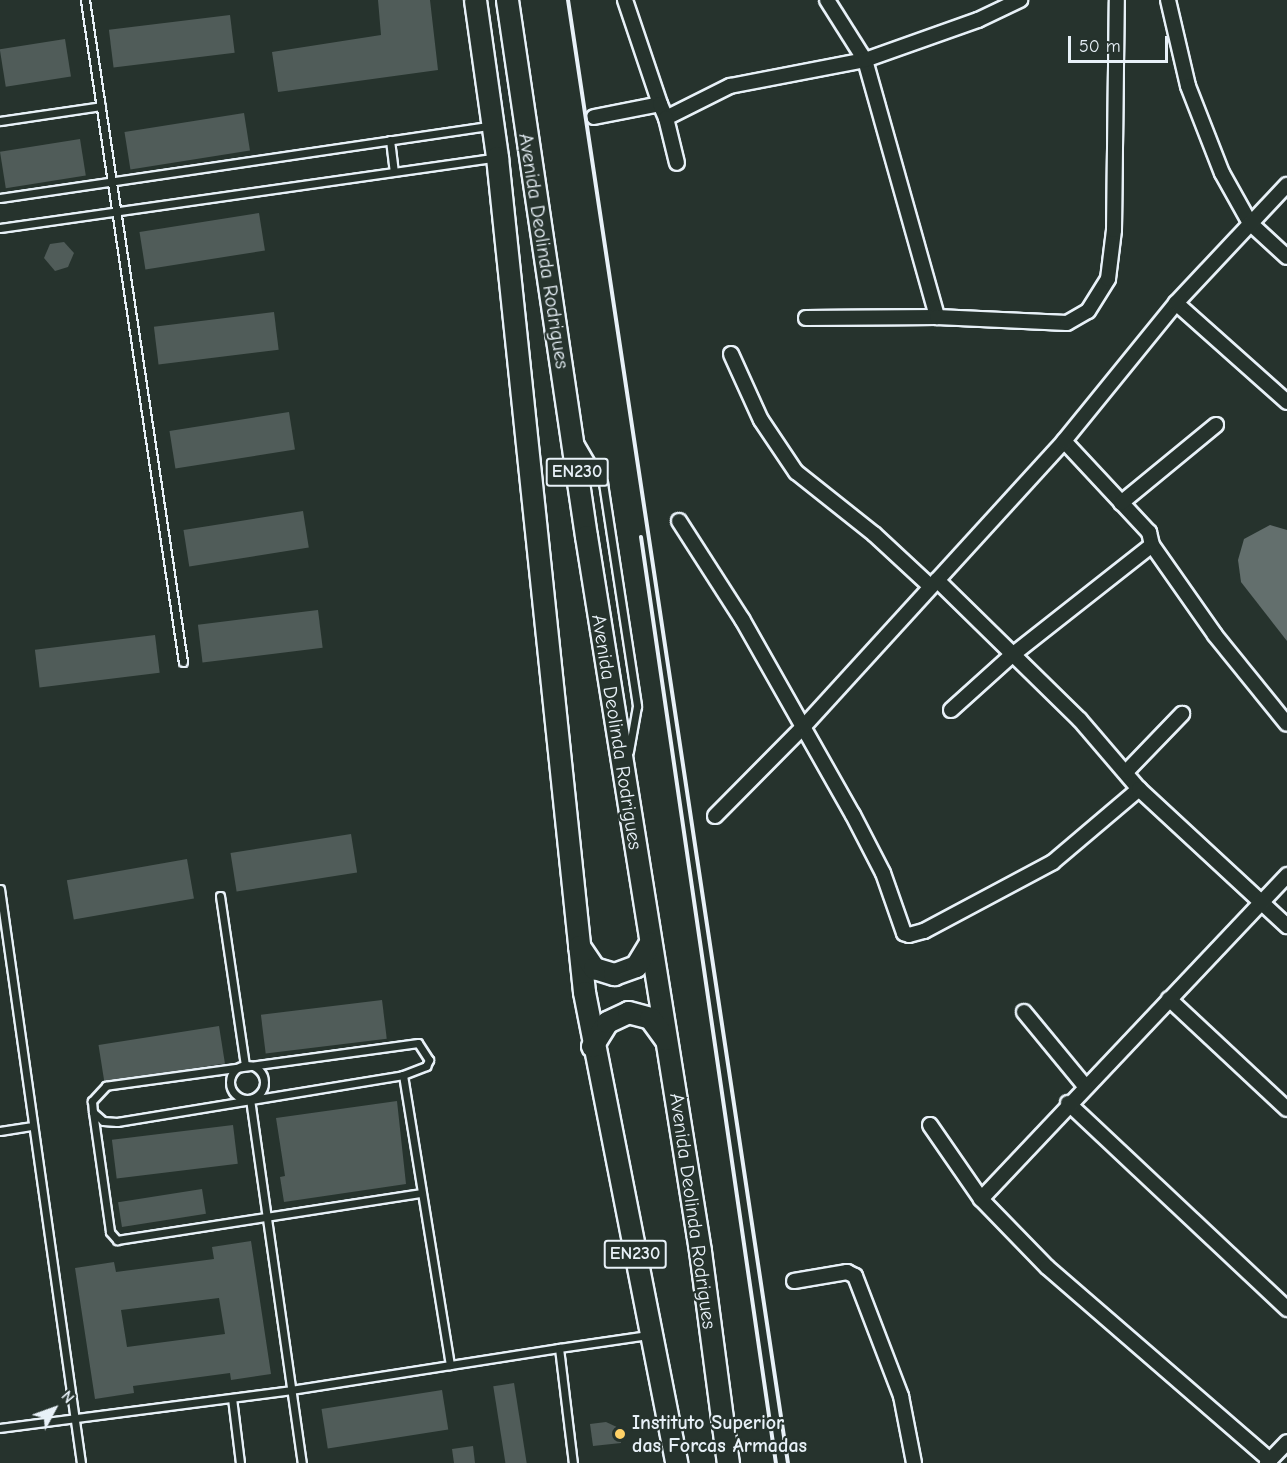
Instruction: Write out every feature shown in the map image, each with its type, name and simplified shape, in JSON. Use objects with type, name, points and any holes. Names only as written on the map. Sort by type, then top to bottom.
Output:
[{"type":"highway","name":"Avenida Deolinda Rodrigues","points":[[475,0],[497,157],[578,943],[592,1046],[676,1463]]},
{"type":"highway","name":"Avenida Deolinda Rodrigues","points":[[507,0],[624,777],[650,944],[669,1047],[728,1463]]},
{"type":"highway","points":[[578,943],[594,968],[614,974],[636,966],[650,944]]},
{"type":"highway","points":[[592,1046],[608,1022],[628,1012],[650,1018],[669,1047]]},
{"type":"street","points":[[625,0],[666,118],[677,163]]},
{"type":"street","points":[[827,0],[865,60],[937,317]]},
{"type":"street","points":[[666,118],[730,86],[865,60],[978,20],[1020,0]]},
{"type":"street","points":[[806,318],[937,317],[1067,323],[1089,311],[1104,290],[1114,230],[1117,0]]},
{"type":"street","points":[[1168,0],[1199,114],[1222,173],[1250,223],[1287,257]]},
{"type":"street","points":[[594,117],[660,104]]},
{"type":"street","points":[[715,816],[804,726],[1064,441],[1176,303],[1287,185]]},
{"type":"street","points":[[1176,303],[1287,402]]},
{"type":"street","points":[[731,354],[761,420],[796,472],[934,583],[1080,720],[1139,789],[1287,926]]},
{"type":"street","points":[[1121,503],[1216,425]]},
{"type":"street","points":[[1064,441],[1149,532],[1152,546],[1215,635],[1287,724]]},
{"type":"street","points":[[679,521],[742,619],[804,726],[883,873],[904,933],[909,935],[924,931],[1053,862],[1139,789]]},
{"type":"street","points":[[951,710],[1011,656],[1152,546]]},
{"type":"street","points":[[1126,772],[1182,714]]},
{"type":"street","points":[[981,1199],[1068,1103],[1287,875]]},
{"type":"street","points":[[1169,999],[1287,1109]]},
{"type":"street","points":[[1024,1012],[1085,1086]]},
{"type":"street","points":[[1068,1103],[1287,1309]]},
{"type":"street","points":[[930,1125],[981,1199],[1047,1267],[1268,1462],[1287,1442]]},
{"type":"street","points":[[794,1281],[847,1272],[855,1276],[901,1396],[914,1463]]},
{"type":"lane","points":[[85,0],[183,662]]},
{"type":"lane","points":[[0,121],[101,106]]},
{"type":"lane","points":[[0,198],[493,125]]},
{"type":"lane","points":[[390,140],[394,171]]},
{"type":"lane","points":[[0,228],[497,157]]},
{"type":"lane","points":[[0,889],[81,1463]]},
{"type":"lane","points":[[220,896],[245,1065]]},
{"type":"lane","points":[[93,1112],[103,1121],[117,1122],[403,1075],[426,1066],[429,1060],[418,1043],[245,1065],[106,1086],[92,1101],[93,1112],[110,1232],[117,1240],[421,1193]]},
{"type":"lane","points":[[245,1065],[257,1068],[263,1077],[260,1092],[250,1099],[235,1094],[230,1084],[232,1073],[245,1065]]},
{"type":"lane","points":[[403,1075],[450,1365]]},
{"type":"lane","points":[[250,1099],[302,1463]]},
{"type":"lane","points":[[0,1131],[33,1126]]},
{"type":"lane","points":[[0,1428],[76,1416],[291,1390],[652,1335]]},
{"type":"lane","points":[[559,1348],[573,1463]]},
{"type":"lane","points":[[232,1398],[240,1463]]},
{"type":"shaded area","points":[[1270,525],[1287,530],[1287,641],[1241,582],[1238,560],[1244,539]]},
{"type":"building","points":[[378,0],[430,0],[438,70],[278,92],[272,52],[381,35]]},
{"type":"building","points":[[230,15],[235,53],[114,68],[109,30]]},
{"type":"building","points":[[65,39],[71,77],[6,87],[0,49]]},
{"type":"building","points":[[244,113],[250,151],[130,169],[124,132]]},
{"type":"building","points":[[80,139],[86,176],[6,188],[0,152]]},
{"type":"building","points":[[259,213],[265,251],[145,269],[139,232]]},
{"type":"building","points":[[64,242],[74,253],[68,267],[55,271],[44,258],[50,244]]},
{"type":"building","points":[[274,312],[279,350],[159,364],[154,327]]},
{"type":"building","points":[[289,412],[295,450],[175,468],[169,431]]},
{"type":"building","points":[[303,511],[309,548],[189,566],[183,530]]},
{"type":"building","points":[[318,610],[323,648],[203,662],[198,625]]},
{"type":"building","points":[[155,635],[160,673],[40,687],[35,650]]},
{"type":"building","points":[[351,834],[357,873],[237,892],[231,853]]},
{"type":"building","points":[[187,859],[194,898],[74,920],[67,880]]},
{"type":"building","points":[[382,1000],[387,1039],[266,1054],[261,1015]]},
{"type":"building","points":[[219,1026],[225,1064],[104,1083],[99,1045]]},
{"type":"building","points":[[397,1101],[406,1184],[284,1202],[280,1177],[285,1176],[276,1118]]},
{"type":"building","points":[[233,1125],[238,1164],[117,1179],[112,1140]]},
{"type":"building","points":[[202,1189],[206,1214],[122,1227],[118,1202]]},
{"type":"building","points":[[251,1241],[271,1374],[231,1380],[230,1373],[133,1386],[134,1393],[95,1399],[75,1268],[114,1262],[116,1272],[214,1259],[212,1247]],"holes":[[[219,1298],[225,1334],[127,1347],[121,1310]]]},
{"type":"building","points":[[514,1383],[527,1463],[505,1463],[493,1386]]},
{"type":"building","points":[[442,1390],[448,1430],[328,1449],[322,1409]]},
{"type":"building","points":[[606,1422],[619,1428],[621,1443],[593,1446],[590,1424]]},
{"type":"building","points":[[473,1446],[475,1463],[454,1463],[452,1449]]},
{"type":"railway","points":[[568,0],[788,1463]]},
{"type":"railway","points":[[641,537],[776,1463]]},
{"type":"place","name":"Instituto Superior das Forcas Armadas","points":[[620,1434]]}]
